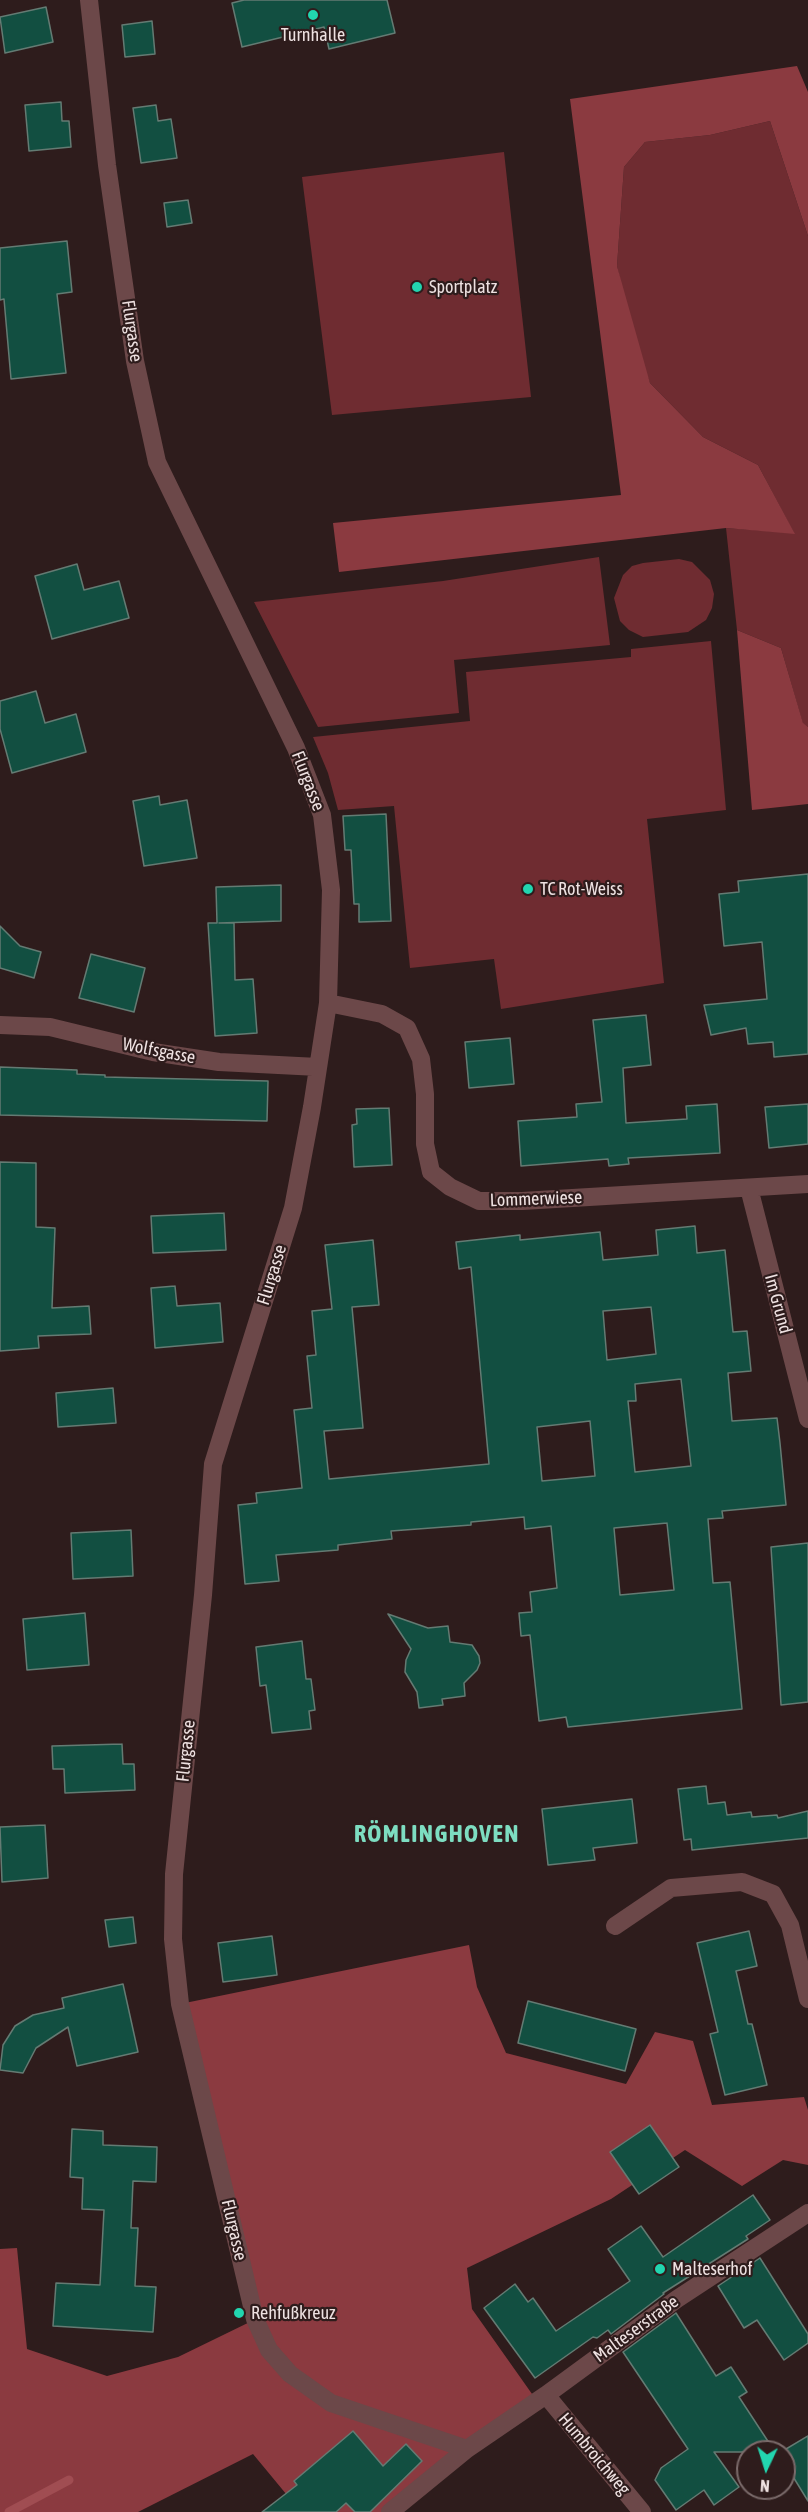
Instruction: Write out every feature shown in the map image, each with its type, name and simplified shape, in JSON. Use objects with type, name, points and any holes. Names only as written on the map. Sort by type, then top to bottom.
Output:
[{"type":"street","name":"Flurgasse","points":[[88,0],[107,165],[135,361],[157,462],[296,748],[322,815],[331,890],[328,1003],[293,1208],[213,1464],[203,1595],[174,1874],[173,1939],[180,2004],[255,2319],[269,2350],[290,2374],[331,2403],[467,2449]]},
{"type":"street","name":"Lommerwiese","points":[[328,1003],[382,1014],[407,1028],[421,1059],[425,1094],[425,1144],[431,1172],[450,1187],[479,1201],[522,1201],[808,1184]]},
{"type":"street","name":"Wolfsgasse","points":[[1,1024],[50,1027],[153,1052],[219,1062],[318,1067]]},
{"type":"street","name":"Im Grund","points":[[749,1188],[808,1419]]},
{"type":"street","points":[[615,1926],[671,1888],[742,1882],[773,1894],[785,1914],[790,1925],[808,1999]]},
{"type":"street","name":"Malteserstraße","points":[[390,2512],[467,2449],[546,2395],[677,2298],[808,2213]]},
{"type":"street","name":"Humbroichweg","points":[[546,2395],[642,2512]]},
{"type":"shaded area","points":[[797,66],[808,92],[808,236],[770,121],[710,135],[645,142],[624,167],[617,266],[650,383],[703,437],[758,465],[795,534],[726,528],[339,572],[333,523],[621,495],[570,99]]},
{"type":"shaded area","points":[[770,121],[808,236],[808,727],[803,724],[781,648],[737,630],[726,528],[794,533],[758,465],[703,437],[650,383],[633,337],[617,266],[624,167],[645,142],[710,135]]},
{"type":"shaded area","name":"Sportplatz","points":[[504,152],[531,397],[332,415],[302,177]]},
{"type":"shaded area","points":[[599,557],[610,645],[454,660],[459,713],[318,727],[254,602],[443,581]]},
{"type":"shaded area","points":[[679,559],[692,562],[710,580],[714,594],[712,608],[706,620],[688,632],[643,637],[629,630],[620,621],[614,598],[623,575],[632,566]]},
{"type":"shaded area","points":[[737,630],[781,648],[803,723],[808,727],[808,804],[752,810]]},
{"type":"shaded area","name":"TC Rot-Weiss","points":[[711,641],[726,810],[647,819],[664,983],[501,1009],[494,959],[410,968],[394,806],[338,810],[328,773],[313,737],[470,721],[466,672],[631,657],[631,649]]},
{"type":"shaded area","points":[[469,1945],[477,1987],[506,2053],[626,2084],[655,2032],[693,2041],[712,2105],[804,2097],[808,2110],[808,2165],[783,2160],[742,2186],[685,2150],[611,2199],[467,2268],[472,2309],[537,2401],[390,2512],[301,2512],[253,2454],[138,2512],[0,2512],[0,2249],[17,2248],[27,2349],[107,2376],[178,2357],[258,2318],[180,2004]]},
{"type":"building","name":"Turnhalle","points":[[244,0],[387,0],[395,33],[329,49],[324,27],[242,47],[232,3]]},
{"type":"building","points":[[46,7],[53,42],[5,53],[0,17]]},
{"type":"building","points":[[152,21],[155,54],[125,57],[122,25]]},
{"type":"building","points":[[61,102],[62,121],[69,121],[71,147],[29,151],[25,105]]},
{"type":"building","points":[[156,105],[158,121],[171,119],[177,158],[141,163],[133,108]]},
{"type":"building","points":[[188,200],[192,223],[167,227],[164,203]]},
{"type":"building","points":[[67,241],[72,292],[57,294],[66,373],[11,379],[4,299],[0,300],[0,248]]},
{"type":"building","points":[[77,564],[84,590],[119,581],[129,618],[52,639],[35,576]]},
{"type":"building","points":[[36,691],[45,723],[76,714],[86,752],[12,773],[0,729],[0,701]]},
{"type":"building","points":[[159,796],[160,805],[187,800],[197,858],[144,866],[133,801]]},
{"type":"building","points":[[386,814],[391,921],[359,922],[359,904],[354,904],[351,850],[345,850],[343,816]]},
{"type":"building","points":[[808,874],[808,1054],[774,1057],[773,1042],[748,1044],[746,1028],[711,1035],[704,1005],[767,999],[762,942],[724,946],[719,894],[739,892],[738,881]]},
{"type":"building","points":[[281,885],[281,921],[219,923],[234,923],[235,980],[253,979],[257,1033],[215,1036],[208,923],[217,923],[216,887]]},
{"type":"building","points":[[0,926],[20,946],[41,952],[34,978],[0,968]]},
{"type":"building","points":[[91,954],[145,968],[134,1012],[79,998]]},
{"type":"building","points":[[646,1015],[651,1065],[623,1068],[626,1123],[687,1119],[686,1106],[717,1104],[720,1153],[628,1158],[629,1164],[609,1166],[608,1159],[521,1166],[518,1121],[577,1117],[576,1104],[602,1102],[593,1020]]},
{"type":"building","points":[[510,1038],[514,1084],[469,1088],[465,1042]]},
{"type":"building","points":[[0,1067],[77,1070],[77,1074],[105,1075],[105,1077],[268,1081],[267,1121],[0,1115]]},
{"type":"building","points":[[808,1104],[808,1144],[769,1148],[765,1107]]},
{"type":"building","points":[[389,1108],[392,1165],[354,1167],[352,1125],[357,1124],[356,1109]]},
{"type":"building","points":[[0,1162],[36,1163],[36,1227],[55,1228],[52,1308],[89,1306],[91,1334],[38,1336],[39,1348],[0,1351]]},
{"type":"building","points":[[224,1213],[226,1250],[153,1253],[151,1216]]},
{"type":"building","points":[[695,1226],[697,1253],[725,1250],[733,1332],[747,1331],[751,1371],[728,1373],[732,1421],[777,1418],[786,1505],[722,1511],[723,1518],[708,1519],[713,1583],[730,1582],[742,1709],[568,1727],[566,1717],[539,1721],[530,1635],[521,1636],[519,1613],[532,1612],[530,1592],[557,1588],[551,1526],[525,1529],[524,1517],[471,1522],[471,1525],[391,1531],[392,1539],[338,1545],[338,1550],[276,1555],[279,1581],[245,1584],[238,1505],[257,1503],[256,1493],[302,1488],[294,1410],[312,1408],[307,1356],[316,1355],[312,1311],[332,1309],[325,1245],[373,1240],[379,1305],[352,1307],[363,1428],[324,1431],[329,1479],[489,1464],[471,1267],[459,1269],[456,1242],[520,1235],[520,1240],[600,1232],[603,1260],[658,1255],[656,1230]],"holes":[[[651,1307],[656,1354],[607,1360],[603,1311]],[[681,1379],[691,1466],[635,1472],[628,1401],[636,1401],[635,1384]],[[590,1421],[595,1476],[542,1481],[537,1427]],[[667,1523],[674,1590],[620,1595],[614,1528]]]},
{"type":"building","points":[[175,1286],[177,1306],[220,1303],[223,1342],[155,1348],[151,1288]]},
{"type":"building","points":[[113,1388],[116,1423],[58,1427],[56,1393]]},
{"type":"building","points":[[131,1530],[133,1576],[73,1579],[71,1533]]},
{"type":"building","points":[[808,1543],[808,1702],[781,1705],[771,1547]]},
{"type":"building","points":[[85,1613],[89,1665],[27,1670],[23,1619]]},
{"type":"building","points":[[388,1614],[428,1628],[448,1626],[450,1642],[472,1645],[479,1656],[480,1663],[477,1670],[464,1683],[465,1696],[442,1699],[443,1705],[419,1708],[417,1692],[405,1672],[406,1660],[411,1649]]},
{"type":"building","points":[[302,1641],[306,1679],[311,1679],[315,1710],[309,1711],[311,1729],[272,1733],[266,1685],[260,1686],[256,1647]]},
{"type":"building","points":[[122,1744],[123,1764],[134,1764],[135,1790],[65,1793],[64,1769],[53,1769],[52,1746]]},
{"type":"building","points":[[706,1786],[708,1804],[725,1802],[727,1815],[751,1812],[752,1817],[777,1815],[778,1818],[808,1811],[808,1838],[692,1850],[691,1839],[684,1840],[678,1789]]},
{"type":"building","points":[[632,1799],[637,1843],[593,1848],[595,1860],[548,1865],[542,1809]]},
{"type":"building","points":[[45,1825],[48,1878],[2,1882],[0,1827]]},
{"type":"building","points":[[133,1917],[136,1943],[109,1947],[105,1920]]},
{"type":"building","points":[[749,1931],[757,1966],[736,1971],[748,2024],[752,2024],[767,2085],[725,2095],[710,2034],[718,2032],[697,1943]]},
{"type":"building","points":[[272,1936],[277,1975],[223,1982],[218,1943]]},
{"type":"building","points":[[123,1984],[138,2052],[77,2066],[68,2027],[36,2048],[23,2073],[0,2070],[3,2045],[15,2026],[33,2015],[64,2008],[62,1998]]},
{"type":"building","points":[[528,2001],[636,2029],[625,2071],[518,2043]]},
{"type":"building","points":[[650,2125],[679,2167],[639,2194],[610,2152]]},
{"type":"building","points":[[72,2129],[103,2131],[103,2145],[157,2147],[156,2182],[133,2181],[131,2228],[138,2228],[135,2286],[156,2287],[153,2332],[53,2326],[56,2283],[100,2285],[104,2210],[82,2209],[83,2178],[70,2177]]},
{"type":"building","name":"Malteserhof","points":[[753,2195],[770,2220],[746,2236],[748,2239],[663,2293],[611,2334],[608,2330],[597,2338],[593,2337],[535,2378],[484,2308],[515,2284],[528,2302],[533,2298],[556,2331],[630,2281],[608,2249],[641,2226],[663,2257]]},
{"type":"building","points":[[760,2258],[808,2334],[808,2343],[784,2360],[757,2320],[744,2328],[718,2286]]},
{"type":"building","points":[[676,2313],[716,2376],[731,2367],[747,2392],[739,2397],[767,2440],[736,2440],[736,2452],[714,2452],[736,2483],[736,2489],[714,2505],[704,2490],[676,2510],[655,2480],[661,2468],[688,2449],[623,2352]]},
{"type":"building","points":[[353,2431],[383,2466],[406,2444],[422,2461],[370,2512],[355,2512],[346,2503],[336,2512],[262,2512],[297,2485],[294,2481]]},
{"type":"building","points":[[808,2436],[808,2501],[796,2482],[796,2443]]},
{"type":"waterway","points":[[9,2512],[69,2480]]},
{"type":"place","name":"Turnhalle","points":[[313,15]]},
{"type":"place","name":"Sportplatz","points":[[417,287]]},
{"type":"place","name":"TC Rot-Weiss","points":[[528,889]]},
{"type":"place","name":"Malteserhof","points":[[660,2269]]},
{"type":"place","name":"Rehfußkreuz","points":[[239,2313]]},
{"type":"district","name":"RÖMLINGHOVEN","points":[[437,1834]]}]
